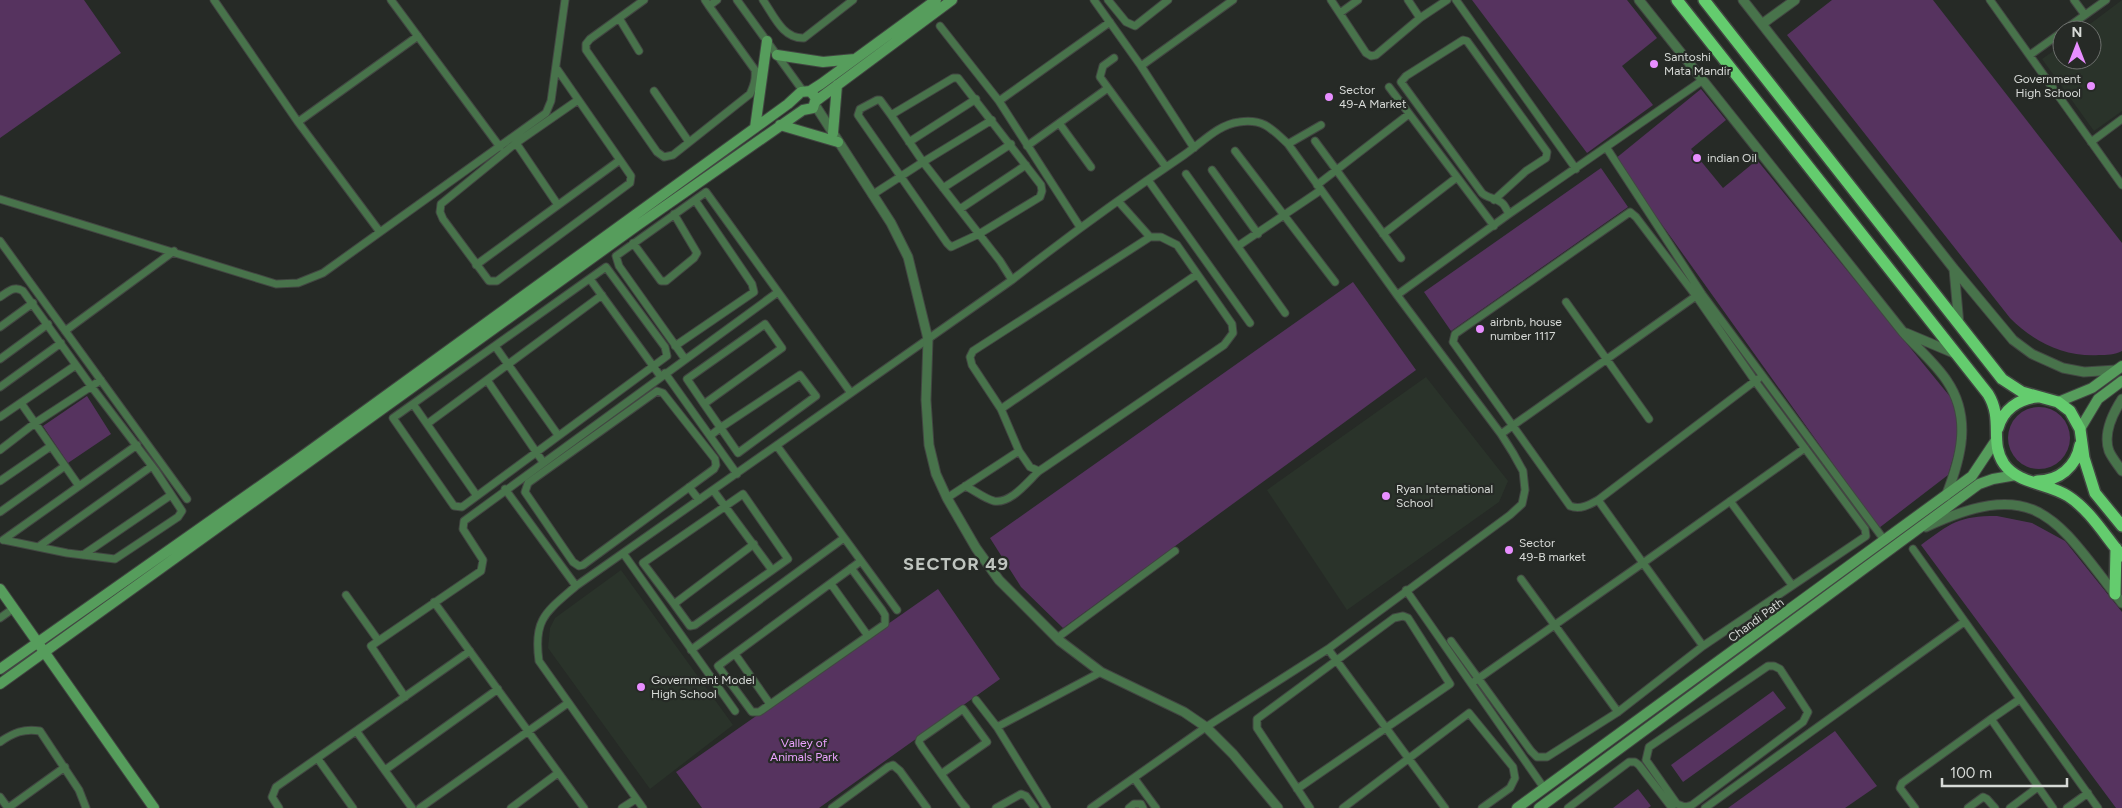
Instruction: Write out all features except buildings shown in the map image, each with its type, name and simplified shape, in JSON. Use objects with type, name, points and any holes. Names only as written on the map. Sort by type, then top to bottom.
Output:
[{"type":"highway","points":[[1677,0],[1992,401],[1996,414],[1996,436],[2002,461],[2016,475],[2050,487],[2073,500],[2119,552],[2119,598]]},
{"type":"highway","points":[[1704,0],[2002,379],[2022,392],[2058,402],[2074,416],[2080,433],[2086,468],[2095,493],[2122,526]]},
{"type":"highway","points":[[1996,436],[2002,418],[2011,407],[2031,398],[2045,397]]},
{"type":"highway","points":[[2033,481],[2055,478],[2068,470],[2079,451],[2080,433]]},
{"type":"main road","points":[[0,669],[297,460],[803,93],[856,59],[936,0]]},
{"type":"main road","points":[[0,684],[638,225],[803,110],[808,110],[837,85],[952,0]]},
{"type":"main road","points":[[755,128],[767,41]]},
{"type":"main road","points":[[777,55],[823,62],[856,59]]},
{"type":"main road","points":[[780,126],[836,138],[837,85]]},
{"type":"main road","points":[[803,93],[814,95],[815,103]]},
{"type":"main road","points":[[803,93],[797,105],[803,110]]},
{"type":"main road","points":[[2058,402],[2092,388],[2119,368]]},
{"type":"main road","points":[[2080,433],[2098,398],[2122,381]]},
{"type":"main road","name":"Chandi Path","points":[[1517,808],[1886,541],[1972,476],[1996,436]]},
{"type":"main road","name":"Chandi Path","points":[[1539,808],[1979,484],[1993,479],[2016,475]]},
{"type":"main road","points":[[0,589],[154,808]]},
{"type":"street","points":[[214,0],[298,122],[380,232]]},
{"type":"street","points":[[391,0],[500,146]]},
{"type":"street","points":[[0,199],[174,251],[276,284],[298,283],[323,273],[546,113],[551,102],[557,69],[564,0]]},
{"type":"street","points":[[644,0],[590,39],[586,44],[586,50],[657,152],[664,157],[670,157],[750,94],[756,79],[755,70],[707,3],[717,0]]},
{"type":"street","points":[[738,0],[803,93]]},
{"type":"street","points":[[764,0],[785,32],[795,38],[804,38],[853,0]]},
{"type":"street","points":[[1094,0],[1141,66],[1194,148]]},
{"type":"street","points":[[1108,0],[1126,22],[1134,26],[1168,0]]},
{"type":"street","points":[[1141,66],[1233,0]]},
{"type":"street","points":[[1331,0],[1366,53],[1371,56],[1420,18],[1447,0]]},
{"type":"street","points":[[1340,13],[1358,0]]},
{"type":"street","points":[[1408,0],[1420,18]]},
{"type":"street","points":[[1456,0],[1576,169]]},
{"type":"street","points":[[1639,0],[1903,332],[1947,381],[1960,404],[1963,431],[1958,464],[1946,496]]},
{"type":"street","points":[[1743,0],[1954,269],[2013,340],[2032,354],[2053,365],[2074,371],[2095,372],[2119,368]]},
{"type":"street","points":[[1762,24],[1795,0]]},
{"type":"street","points":[[1990,0],[2122,185]]},
{"type":"street","points":[[2074,0],[2085,15]]},
{"type":"street","points":[[2078,20],[2106,0]]},
{"type":"street","points":[[619,18],[640,51]]},
{"type":"street","points":[[999,102],[1110,22]]},
{"type":"street","points":[[940,26],[999,102],[1080,227]]},
{"type":"street","points":[[298,122],[418,36]]},
{"type":"street","points":[[2030,55],[2052,39]]},
{"type":"street","points":[[1494,200],[1526,171],[1546,158],[1547,152],[1467,41],[1463,40],[1406,76],[1401,82],[1482,193],[1494,200],[1502,202],[1509,214]]},
{"type":"street","points":[[1114,58],[1100,71],[1100,77],[1166,167]]},
{"type":"street","points":[[557,69],[631,176],[630,183],[493,282],[489,281],[443,219],[440,212],[440,204],[516,143],[578,100]]},
{"type":"street","points":[[890,115],[953,78],[958,78],[962,80],[1011,144],[1041,185],[1040,197],[979,234],[952,247],[900,177],[858,114],[860,109],[880,100],[890,115],[923,162],[960,209],[979,234],[1000,261],[1012,280]]},
{"type":"street","points":[[1397,295],[1509,214],[1703,80]]},
{"type":"street","points":[[1389,87],[1494,226]]},
{"type":"street","points":[[1027,146],[1108,88]]},
{"type":"street","points":[[654,91],[689,142]]},
{"type":"street","points":[[909,142],[976,99]]},
{"type":"street","points":[[815,103],[891,223],[908,258],[928,339],[927,428],[936,474],[947,498],[976,548],[999,580],[1057,638],[1101,672],[1184,712],[1206,727],[1233,754],[1278,808]]},
{"type":"street","points":[[1238,246],[1284,216],[1319,188],[1336,170],[1409,114]]},
{"type":"street","points":[[2091,142],[2122,119]]},
{"type":"street","points":[[872,195],[992,120]]},
{"type":"street","points":[[643,808],[539,661],[536,640],[539,624],[545,616],[576,586],[1012,280],[1080,227],[1214,132],[1228,124],[1240,122],[1255,122],[1268,125],[1288,144],[1397,295],[1501,434],[1524,472],[1525,490],[1522,504],[1328,649],[1206,727],[1091,808]]},
{"type":"street","points":[[1059,123],[1092,167]]},
{"type":"street","points":[[1288,144],[1320,125]]},
{"type":"street","points":[[1314,142],[1401,258]]},
{"type":"street","points":[[516,143],[558,205]]},
{"type":"street","points":[[943,188],[1011,144]]},
{"type":"street","points":[[1606,147],[1702,294],[1886,541]]},
{"type":"street","points":[[1236,151],[1335,282]]},
{"type":"street","points":[[476,265],[620,160]]},
{"type":"street","points":[[960,209],[1026,165]]},
{"type":"street","points":[[1212,170],[1258,234]]},
{"type":"street","points":[[1186,174],[1286,312]]},
{"type":"street","points":[[1383,234],[1456,178]]},
{"type":"street","points":[[1148,180],[1250,323]]},
{"type":"street","points":[[684,359],[616,260],[616,256],[706,192],[852,393]]},
{"type":"street","points":[[675,346],[754,292],[752,284],[695,200]]},
{"type":"street","points":[[1118,200],[1150,237]]},
{"type":"street","points":[[1406,590],[1475,681],[1537,757],[1547,756],[1618,712],[1703,646],[1866,536],[1866,533],[1755,381],[1696,296],[1636,217],[1630,212],[1455,334],[1453,338],[1455,345],[1512,426],[1570,506],[1579,508],[1598,500],[1755,381],[1762,376]]},
{"type":"street","points":[[633,243],[661,281],[666,281],[694,258],[697,253],[674,214]]},
{"type":"street","points":[[965,486],[993,501],[1009,498],[1039,471],[1229,340],[1233,333],[1232,324],[1196,275],[1177,245],[1161,236],[1150,237],[973,352],[970,356],[972,365],[1001,409],[1019,451],[1030,467],[1039,471]]},
{"type":"street","points":[[0,241],[187,499]]},
{"type":"street","points":[[65,331],[174,251]]},
{"type":"street","points":[[606,267],[665,348],[667,356],[652,365],[462,507],[454,506],[394,418],[495,346],[606,267]]},
{"type":"street","points":[[1954,269],[1960,325]]},
{"type":"street","points":[[1001,409],[1196,275]]},
{"type":"street","points":[[590,279],[652,365],[663,375],[737,474]]},
{"type":"street","points":[[0,297],[12,289],[19,288],[34,303],[91,386],[137,445],[181,508],[181,514],[121,557],[111,560],[2,540]]},
{"type":"street","points":[[405,697],[371,649],[372,645],[481,571],[484,560],[462,529],[464,521],[505,489],[778,292]]},
{"type":"street","points":[[427,424],[602,295]]},
{"type":"street","points":[[1501,434],[1696,296]]},
{"type":"street","points":[[1566,302],[1606,361],[1649,418]]},
{"type":"street","points":[[0,327],[34,303]]},
{"type":"street","points":[[0,359],[48,324]]},
{"type":"street","points":[[704,404],[782,348],[765,324],[687,379],[720,428],[738,453],[816,396],[800,375],[720,428],[710,436]]},
{"type":"street","points":[[1903,332],[1956,354]]},
{"type":"street","points":[[0,387],[61,343]]},
{"type":"street","points":[[495,346],[558,436]]},
{"type":"street","points":[[0,417],[76,364]]},
{"type":"street","points":[[0,450],[35,423],[101,380]]},
{"type":"street","points":[[487,380],[544,462]]},
{"type":"street","points":[[657,392],[663,393],[715,459],[716,465],[714,469],[689,487],[583,565],[578,566],[573,562],[525,492],[525,488],[536,477],[657,392]]},
{"type":"street","points":[[2122,399],[2113,413],[2108,436],[2109,451],[2122,471]]},
{"type":"street","points":[[21,402],[79,486]]},
{"type":"street","points":[[413,404],[477,496]]},
{"type":"street","points":[[2,540],[137,445]]},
{"type":"street","points":[[0,480],[52,446]]},
{"type":"street","points":[[777,446],[897,610]]},
{"type":"street","points":[[1475,681],[1805,448]]},
{"type":"street","points":[[947,498],[1019,451]]},
{"type":"street","points":[[0,512],[65,466]]},
{"type":"street","points":[[38,547],[152,466]]},
{"type":"street","points":[[689,487],[699,500]]},
{"type":"street","points":[[505,489],[576,586]]},
{"type":"street","points":[[713,490],[772,570]]},
{"type":"street","points":[[743,494],[788,559],[696,625],[690,626],[685,622],[643,562],[725,506],[743,494]]},
{"type":"street","points":[[83,555],[171,495]]},
{"type":"street","points":[[1598,500],[1703,646]]},
{"type":"street","points":[[1730,501],[1792,585]]},
{"type":"street","points":[[1908,536],[1937,521],[1968,510],[2003,504],[2023,506],[2042,513],[2063,529],[2119,598]]},
{"type":"street","points":[[691,650],[844,538]]},
{"type":"street","points":[[674,604],[754,544]]},
{"type":"street","points":[[1913,549],[2098,808]]},
{"type":"street","points":[[1057,638],[1175,550]]},
{"type":"street","points":[[623,553],[735,711]]},
{"type":"street","points":[[852,568],[885,615],[885,624],[759,712],[752,712],[718,666],[861,561]]},
{"type":"street","points":[[1521,579],[1618,712]]},
{"type":"street","points":[[831,584],[868,636]]},
{"type":"street","points":[[346,595],[378,640]]},
{"type":"street","points":[[434,602],[584,808]]},
{"type":"street","points":[[0,618],[14,608]]},
{"type":"street","points":[[1297,789],[1450,684],[1412,624],[1403,616],[1394,618],[1260,716],[1256,722],[1257,728],[1297,789],[1310,808]]},
{"type":"street","points":[[1705,808],[1964,622]]},
{"type":"street","points":[[1451,641],[1544,788]]},
{"type":"street","points":[[1328,649],[1445,808]]},
{"type":"street","points":[[279,808],[272,797],[276,787],[470,651]]},
{"type":"street","points":[[735,654],[770,704]]},
{"type":"street","points":[[1768,666],[1780,669],[1808,712],[1807,717],[1693,806],[1685,807],[1677,804],[1646,760],[1649,747],[1768,666]]},
{"type":"street","points":[[997,727],[1101,672]]},
{"type":"street","points":[[385,770],[498,690]]},
{"type":"street","points":[[1915,808],[1900,788],[1902,783],[2020,699]]},
{"type":"street","points":[[976,700],[997,727],[1047,808]]},
{"type":"street","points":[[420,808],[568,703]]},
{"type":"street","points":[[941,774],[987,742],[963,709],[920,739],[919,742],[941,774],[966,808]]},
{"type":"street","points":[[1342,808],[1469,713],[1513,767],[1515,778],[1510,788],[1482,808]]},
{"type":"street","points":[[1807,717],[1814,729]]},
{"type":"street","points":[[1991,719],[2053,808]]},
{"type":"street","points":[[0,742],[18,732],[30,729],[40,731],[79,790],[86,808]]},
{"type":"street","points":[[357,732],[412,808]]},
{"type":"street","points":[[318,759],[353,808]]},
{"type":"street","points":[[1568,808],[1629,762],[1635,762],[1672,808]]},
{"type":"street","points":[[835,807],[893,765],[900,771],[927,808]]},
{"type":"street","points":[[0,797],[8,808],[65,767]]},
{"type":"street","points":[[511,808],[558,773]]},
{"type":"street","points":[[1134,778],[1156,808]]},
{"type":"street","points":[[2010,808],[2038,787]]},
{"type":"street","points":[[2067,808],[2088,793]]},
{"type":"street","points":[[996,808],[1021,794],[1026,796],[1035,808]]},
{"type":"street","points":[[1968,808],[1983,797],[1995,808]]},
{"type":"street","points":[[622,808],[636,799]]},
{"type":"street","points":[[1130,808],[1134,804],[1141,804],[1144,808]]},
{"type":"shaded area","name":"Government High School","points":[[2122,0],[2122,111],[2094,131],[2042,59],[2052,52],[2052,70],[2102,70],[2102,20],[2095,20]]},
{"type":"shaded area","name":"Ryan International School","points":[[1426,377],[1508,481],[1499,502],[1347,610],[1267,490]]},
{"type":"shaded area","name":"Government Model High School","points":[[621,570],[733,725],[650,789],[548,648],[550,628],[555,618]]},
{"type":"green space","points":[[0,0],[84,0],[121,53],[0,138]]},
{"type":"green space","points":[[1472,0],[1627,0],[1657,38],[1622,66],[1653,105],[1587,153]]},
{"type":"green space","points":[[1832,0],[1933,0],[2122,243],[2122,351],[2110,354],[2086,355],[2062,350],[2039,341],[2010,318],[1787,35]]},
{"type":"green space","points":[[1701,89],[1726,120],[1691,149],[1723,188],[1757,160],[1952,399],[1958,420],[1958,441],[1948,475],[1879,528],[1615,159]]},
{"type":"green space","points":[[1601,168],[1628,207],[1451,331],[1424,292]]},
{"type":"green space","points":[[1353,282],[1416,370],[1063,628],[1021,587],[990,538]]},
{"type":"green space","points":[[87,396],[111,434],[68,463],[43,426]]},
{"type":"green space","points":[[2039,407],[2051,409],[2061,416],[2068,426],[2070,438],[2068,450],[2061,460],[2051,467],[2039,469],[2027,467],[2017,460],[2010,450],[2008,438],[2010,426],[2017,416],[2027,409]]},
{"type":"green space","points":[[1997,516],[2032,523],[2065,541],[2122,612],[2122,808],[2116,808],[1921,545],[1956,522],[1973,517]]},
{"type":"green space","name":"Valley of Animals Park","points":[[938,589],[1000,679],[819,808],[702,808],[676,772]]},
{"type":"green space","points":[[1773,691],[1786,708],[1683,782],[1671,765]]},
{"type":"green space","points":[[1835,731],[1877,786],[1845,808],[1728,808]]},
{"type":"green space","points":[[1638,789],[1651,806],[1648,808],[1613,808]]},
{"type":"place","name":"Santoshi Mata Mandir","points":[[1654,64]]},
{"type":"place","name":"Government High School","points":[[2091,86]]},
{"type":"place","name":"Sector 49-A Market","points":[[1329,97]]},
{"type":"place","name":"indian Oil","points":[[1697,158]]},
{"type":"place","name":"airbnb, house number 1117","points":[[1480,329]]},
{"type":"place","name":"Ryan International School","points":[[1386,496]]},
{"type":"place","name":"Sector 49-B market","points":[[1509,550]]},
{"type":"place","name":"Government Model High School","points":[[641,687]]},
{"type":"district","name":"SECTOR 49","points":[[956,564]]}]
